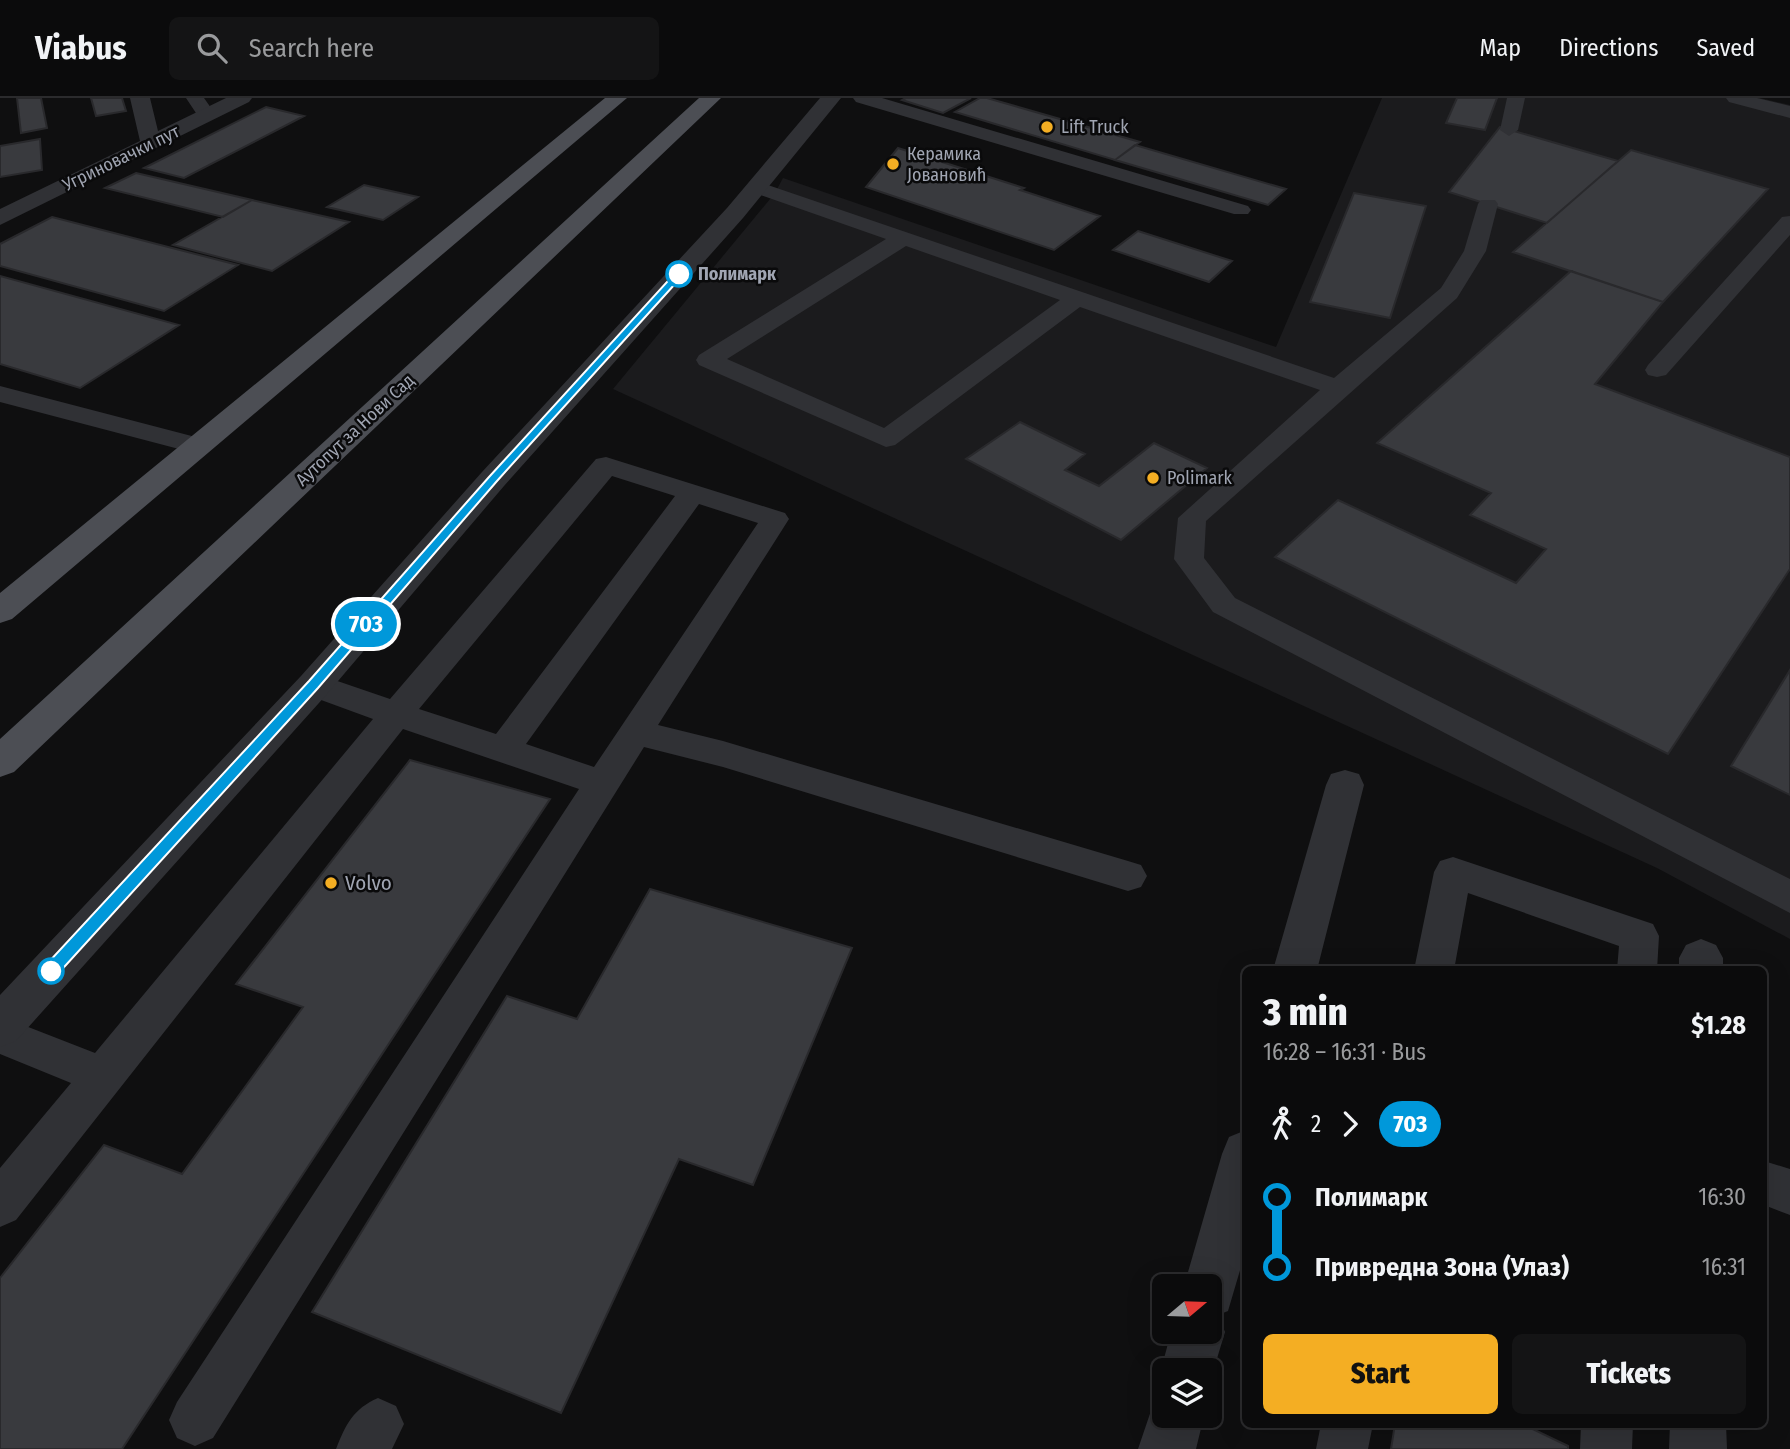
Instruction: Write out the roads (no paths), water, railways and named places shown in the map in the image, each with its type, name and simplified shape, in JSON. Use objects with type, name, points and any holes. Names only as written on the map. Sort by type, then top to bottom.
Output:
[{"type":"main road","points":[[0,611],[617,98]]},
{"type":"main road","name":"Аутопут за Нови Сад","points":[[0,762],[711,98]]},
{"type":"street","points":[[140,98],[151,144]]},
{"type":"street","name":"Угриновачки пут","points":[[0,218],[151,144],[201,107],[242,98]]},
{"type":"street","points":[[0,1026],[314,684],[493,479],[756,187],[831,98]]},
{"type":"street","points":[[1297,966],[1345,785]]},
{"type":"street","points":[[1214,1274],[1242,1169]]},
{"type":"street","points":[[1167,1449],[1173,1428]]},
{"type":"street","points":[[1698,1428],[1698,1449]]},
{"type":"lane","points":[[862,98],[1241,210]]},
{"type":"lane","points":[[1508,130],[1517,98]]},
{"type":"lane","points":[[1735,98],[1790,112]]},
{"type":"lane","points":[[756,187],[1338,388]]},
{"type":"lane","points":[[1488,204],[1479,244],[1449,293],[1192,518],[1189,559],[1224,605],[1790,897]]},
{"type":"lane","points":[[1657,370],[1790,222]]},
{"type":"lane","points":[[905,237],[709,360],[886,439],[1077,297]]},
{"type":"lane","points":[[0,394],[198,446]]},
{"type":"lane","points":[[0,1204],[396,714],[606,465],[775,519],[602,783],[195,1420]]},
{"type":"lane","points":[[503,751],[693,492]]},
{"type":"lane","points":[[314,684],[602,783]]},
{"type":"lane","points":[[636,732],[723,754],[1128,876]]},
{"type":"lane","points":[[1435,966],[1452,873],[1639,936],[1637,966]]},
{"type":"lane","points":[[0,1035],[102,1076]]},
{"type":"lane","points":[[1767,1183],[1790,1192]]},
{"type":"lane","points":[[1342,1449],[1346,1428]]},
{"type":"lane","points":[[1606,1449],[1607,1428]]},
{"type":"place","name":"Lift Truck","points":[[1047,127]]},
{"type":"place","name":"Керамика Јовановић","points":[[893,164]]},
{"type":"place","name":"Полимарк","points":[[679,274]]},
{"type":"place","name":"Polimark","points":[[1153,478]]},
{"type":"place","name":"Volvo","points":[[331,883]]}]
